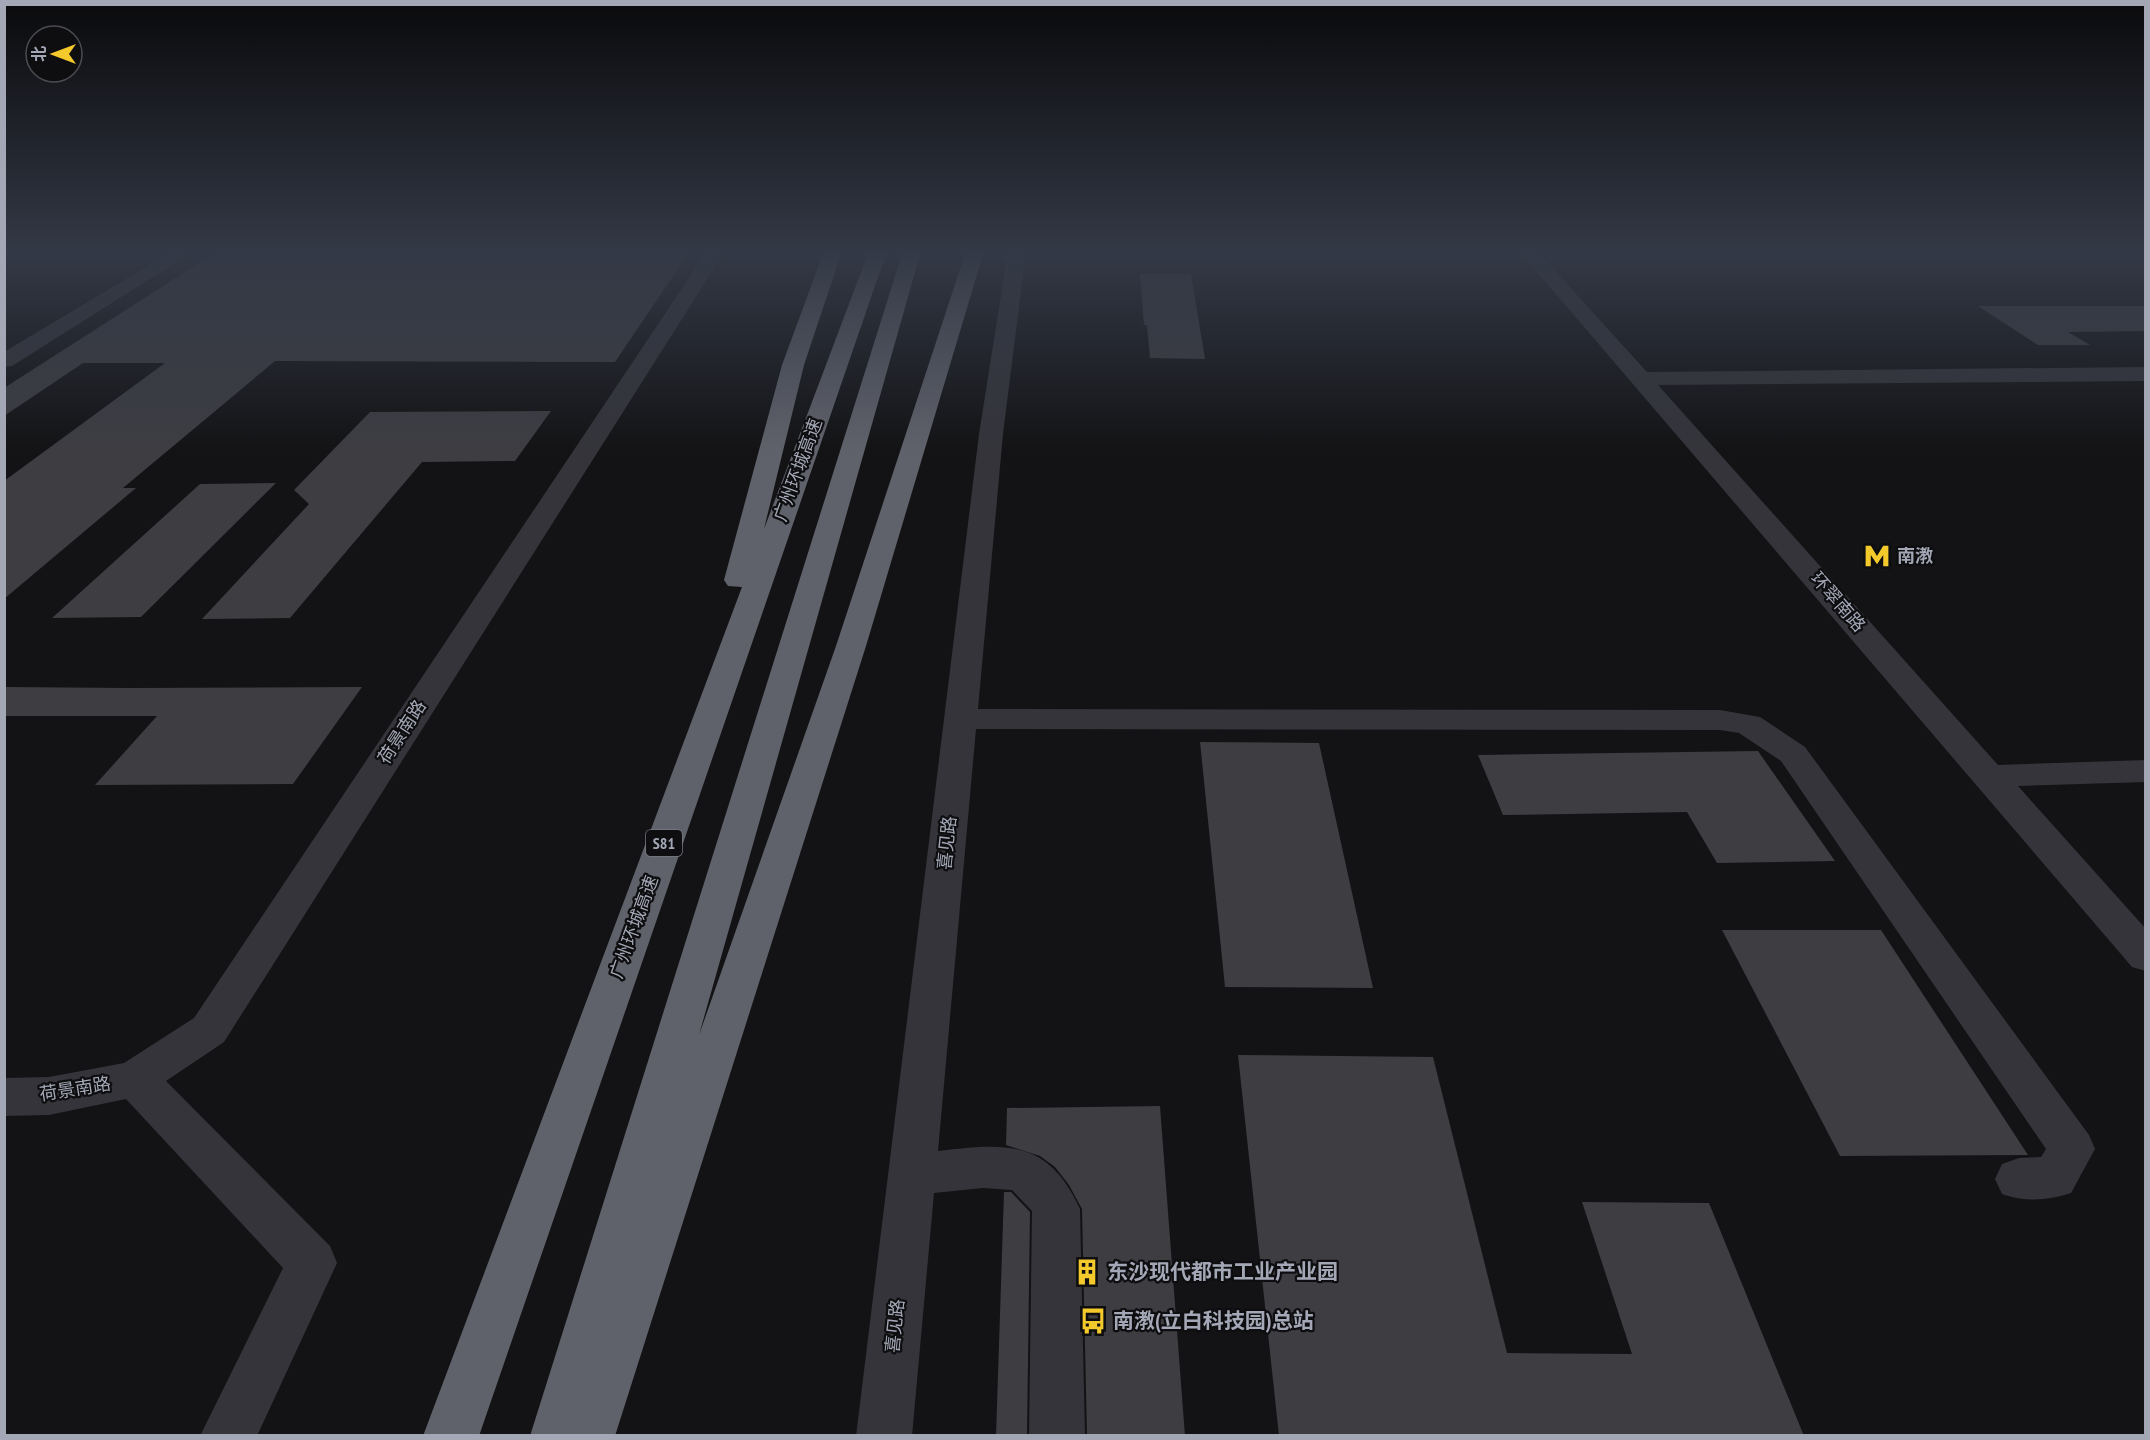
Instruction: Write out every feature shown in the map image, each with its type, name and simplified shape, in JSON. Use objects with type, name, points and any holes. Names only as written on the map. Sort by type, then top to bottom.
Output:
[{"type":"highway","points":[[468,1388],[685,765],[723,637],[793,365],[809,318]]},
{"type":"highway","name":"广州环城高速","points":[[451,1436],[853,318]]},
{"type":"highway","points":[[558,1436],[892,318]]},
{"type":"highway","points":[[894,506],[937,318]]},
{"type":"highway","points":[[588,1436],[844,668],[953,318]]},
{"type":"street","points":[[4,361],[74,318]]},
{"type":"street","name":"荷景南路","points":[[4,1097],[49,1096],[135,1079],[209,1030],[672,318]]},
{"type":"street","name":"喜见路","points":[[884,1436],[991,434],[1007,318]]},
{"type":"street","name":"环翠南路","points":[[1588,318],[2145,956]]},
{"type":"street","points":[[1642,379],[2145,374]]},
{"type":"street","points":[[960,719],[1720,720],[1748,724],[1793,754],[2072,1149],[2054,1178],[2019,1179]]},
{"type":"street","points":[[1990,776],[2145,771]]},
{"type":"street","points":[[135,1079],[312,1263],[228,1436]]},
{"type":"street","points":[[912,1175],[994,1168],[1023,1172],[1047,1191],[1056,1209],[1057,1436]]},
{"type":"building","points":[[113,318],[645,318],[615,362],[275,361],[123,488],[136,488],[4,599],[4,481],[165,363],[83,363],[4,416],[4,388]]},
{"type":"building","points":[[1143,318],[1198,318],[1205,359],[1150,358],[1147,325],[1144,325]]},
{"type":"building","points":[[1997,318],[2145,318],[2145,331],[2068,332],[2090,345],[2038,345]]},
{"type":"building","points":[[551,411],[515,461],[422,462],[290,618],[202,619],[309,504],[294,490],[370,412]]},
{"type":"building","points":[[276,483],[141,617],[52,618],[200,484]]},
{"type":"building","points":[[4,687],[362,687],[293,784],[95,785],[157,716],[4,716]]},
{"type":"building","points":[[1200,742],[1319,743],[1373,988],[1225,987]]},
{"type":"building","points":[[1758,751],[1835,861],[1717,863],[1687,812],[1503,815],[1478,755]]},
{"type":"building","points":[[1722,930],[1881,930],[2028,1155],[1840,1156]]},
{"type":"building","points":[[1238,1055],[1433,1057],[1507,1353],[1632,1354],[1582,1202],[1709,1203],[1804,1436],[1279,1436]]},
{"type":"building","points":[[1160,1106],[1185,1436],[1087,1436],[1082,1209],[1069,1185],[1055,1167],[1040,1156],[1006,1145],[1007,1108]]},
{"type":"building","points":[[1004,1192],[1011,1192],[1030,1212],[1027,1436],[996,1436]]},
{"type":"place","name":"南漖","points":[[1877,556]]},
{"type":"place","name":"东沙现代都市工业产业园","points":[[1087,1272]]},
{"type":"place","name":"南漖(立白科技园)总站","points":[[1093,1321]]}]
